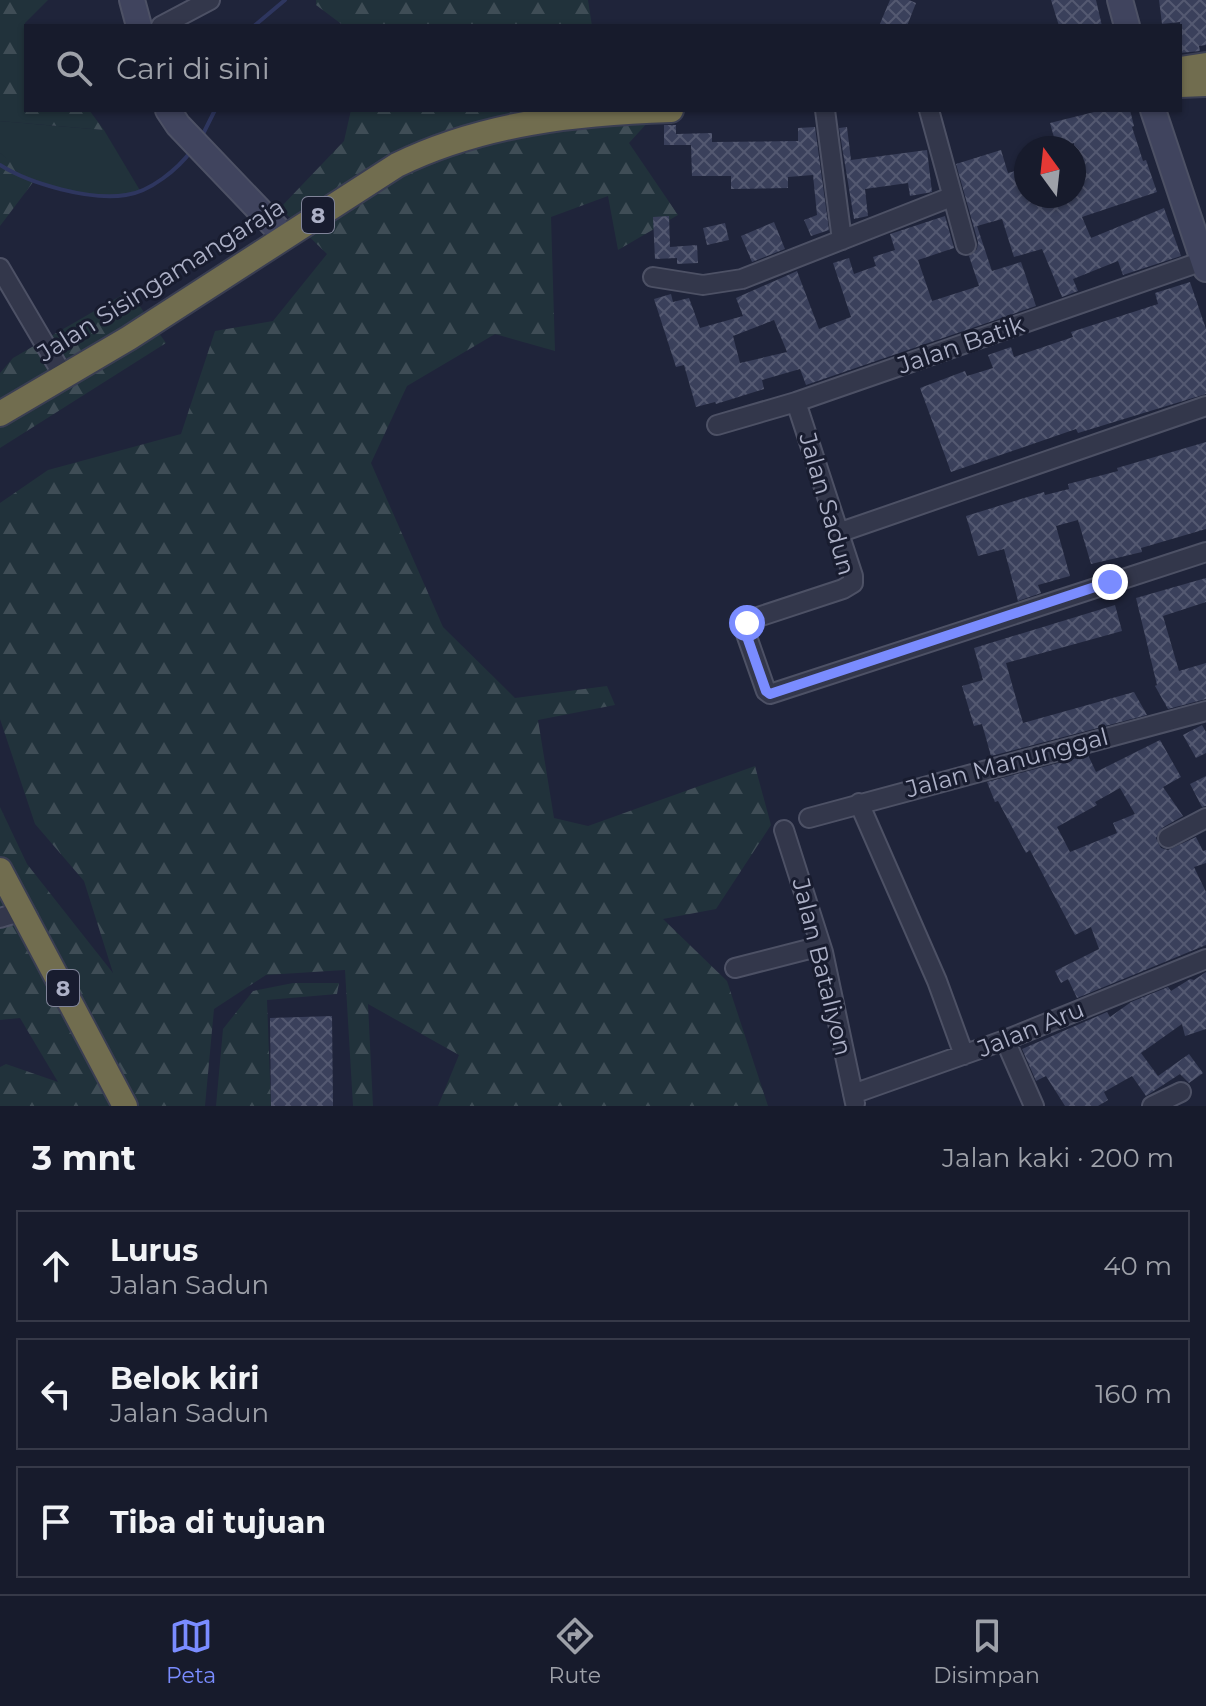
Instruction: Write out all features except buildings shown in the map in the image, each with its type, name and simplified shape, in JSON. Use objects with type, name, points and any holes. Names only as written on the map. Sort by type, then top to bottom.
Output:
[{"type":"highway","points":[[1182,69],[1206,65]]},
{"type":"highway","points":[[1182,85],[1206,84]]},
{"type":"highway","name":"Jalan Sisingamangaraja","points":[[0,414],[129,338],[397,165],[454,141],[500,128],[622,112]]},
{"type":"highway","name":"8","points":[[0,870],[11,914],[125,1106]]},
{"type":"street","points":[[132,0],[138,24]]},
{"type":"street","points":[[165,24],[210,0]]},
{"type":"street","points":[[1120,0],[1126,24]]},
{"type":"street","points":[[825,112],[842,240]]},
{"type":"street","points":[[930,112],[966,245]]},
{"type":"street","points":[[1154,112],[1205,265]]},
{"type":"street","points":[[173,118],[284,236]]},
{"type":"street","points":[[653,277],[703,285],[733,281],[951,197]]},
{"type":"street","name":"Jalan Batik","points":[[717,425],[796,402],[1205,265]]},
{"type":"street","points":[[0,268],[63,375]]},
{"type":"street","name":"Jalan Sadun","points":[[796,402],[853,583],[747,623],[745,631],[766,691],[770,694],[1206,552]]},
{"type":"street","points":[[838,533],[1206,406]]},
{"type":"street","name":"Jalan Manunggal","points":[[809,818],[1206,711]]},
{"type":"street","points":[[859,803],[924,952],[964,1055]]},
{"type":"street","points":[[1168,838],[1206,818]]},
{"type":"street","name":"Jalan Bataliyon","points":[[784,830],[821,946],[854,1100]]},
{"type":"street","points":[[735,968],[821,946]]},
{"type":"street","name":"Jalan Aru","points":[[854,1100],[1206,959]]},
{"type":"street","points":[[1005,1040],[1034,1106]]},
{"type":"street","points":[[1152,1106],[1181,1092]]},
{"type":"green space","points":[[0,0],[48,0],[24,24],[24,112],[90,112],[104,130],[0,121]]},
{"type":"green space","points":[[316,0],[588,0],[592,24],[341,24],[316,5]]},
{"type":"green space","points":[[351,112],[657,112],[629,143],[678,215],[618,250],[608,196],[551,217],[555,351],[495,334],[407,386],[371,463],[443,627],[515,698],[607,686],[615,705],[538,720],[554,818],[588,826],[755,766],[771,825],[716,909],[663,919],[727,981],[768,1106],[438,1106],[459,1055],[368,1004],[373,1106],[353,1106],[345,970],[266,975],[214,1009],[205,1106],[0,1106],[0,1067],[6,1064],[58,1082],[20,1018],[0,1020],[0,807],[27,864],[113,973],[84,881],[35,824],[0,719],[0,503],[48,470],[181,434],[215,331],[273,321],[327,254],[280,208],[344,141]]},
{"type":"green space","points":[[0,121],[104,130],[141,192],[87,194],[58,190],[34,182],[0,153]]},
{"type":"green space","points":[[0,153],[34,181],[0,226]]},
{"type":"green space","points":[[129,291],[166,343],[0,448],[0,373],[13,358]]},
{"type":"green space","points":[[293,983],[339,983],[337,994],[267,1000],[271,1106],[216,1106],[223,1029],[253,991]]},
{"type":"waterway","points":[[256,24],[285,0]]},
{"type":"waterway","points":[[202,136],[214,112]]},
{"type":"waterway","points":[[0,165],[27,179],[61,189],[96,196],[126,195],[154,184],[179,165],[192,150]]},
{"type":"route","points":[[747,623],[745,631],[766,691],[770,694],[1110,582]]}]
